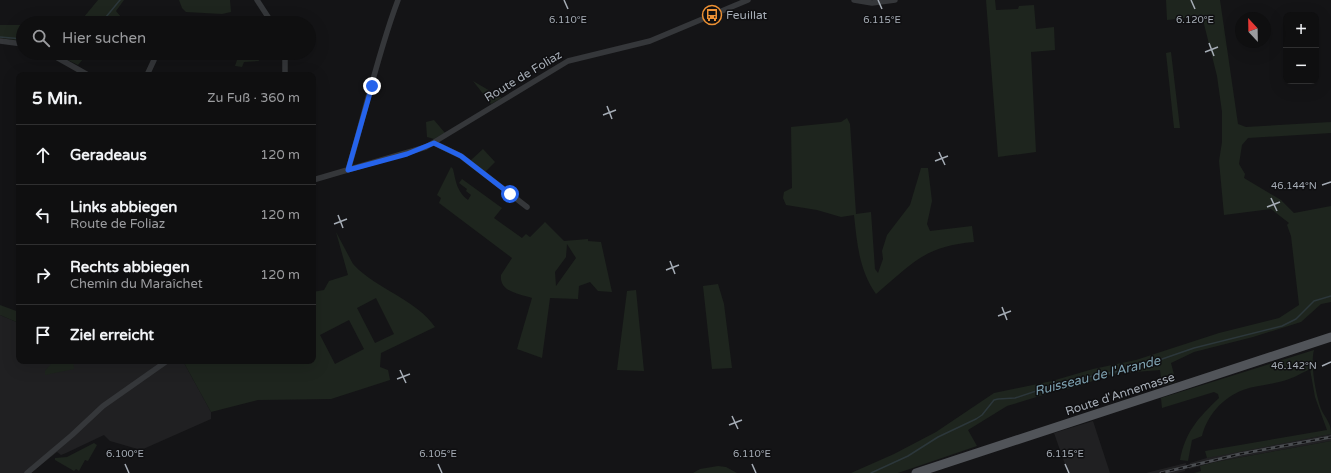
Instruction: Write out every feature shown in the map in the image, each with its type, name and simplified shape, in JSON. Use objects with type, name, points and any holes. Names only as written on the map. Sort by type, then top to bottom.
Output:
[{"type":"main road","name":"Route d'Annemasse","points":[[916,473],[1331,337]]},
{"type":"street","points":[[257,0],[267,16]]},
{"type":"street","points":[[348,170],[372,86],[383,40],[398,0]]},
{"type":"street","name":"Route de Foliaz","points":[[316,179],[413,152],[434,143],[564,63],[582,56],[627,48],[650,41],[748,0]]},
{"type":"street","points":[[854,0],[872,2],[895,0]]},
{"type":"street","points":[[0,41],[16,43]]},
{"type":"street","points":[[61,60],[83,72]]},
{"type":"street","points":[[148,72],[154,60]]},
{"type":"street","points":[[285,60],[285,72]]},
{"type":"street","points":[[434,143],[461,156],[527,207]]},
{"type":"street","points":[[27,473],[72,435],[103,406],[163,364]]},
{"type":"shaded area","points":[[98,0],[124,0],[116,11],[120,16],[85,16]]},
{"type":"shaded area","points":[[179,0],[230,0],[231,12],[222,14],[186,12],[182,8]]},
{"type":"shaded area","points":[[986,0],[995,0],[996,10],[1018,9],[1019,6],[1034,5],[1036,29],[1054,27],[1055,50],[1031,52],[1036,152],[998,157]]},
{"type":"shaded area","points":[[1166,0],[1220,0],[1238,124],[1246,127],[1331,122],[1331,133],[1248,138],[1242,145],[1239,164],[1245,174],[1244,178],[1281,200],[1294,213],[1331,206],[1331,302],[1321,304],[1301,322],[1253,337],[1194,352],[1171,363],[1176,382],[1162,386],[1160,370],[1105,376],[1080,386],[1053,392],[1007,406],[968,430],[977,446],[898,473],[851,473],[894,454],[936,432],[994,393],[1052,381],[1093,369],[1136,360],[1219,333],[1279,318],[1299,305],[1291,236],[1287,225],[1289,223],[1271,209],[1224,215],[1219,161],[1222,142],[1222,112],[1217,76],[1202,16],[1167,20]]},
{"type":"shaded area","points":[[0,25],[16,25],[16,40],[0,38]]},
{"type":"shaded area","points":[[1171,52],[1180,128],[1174,128],[1166,53]]},
{"type":"shaded area","points":[[68,60],[82,60],[78,65]]},
{"type":"shaded area","points":[[237,60],[259,61],[244,62],[242,67],[235,66]]},
{"type":"shaded area","points":[[473,81],[502,98],[491,104]]},
{"type":"shaded area","points":[[847,118],[850,124],[856,214],[871,212],[875,269],[878,273],[883,259],[882,251],[887,235],[910,205],[921,168],[928,168],[932,201],[927,224],[930,231],[972,226],[974,242],[957,244],[931,252],[910,265],[876,294],[870,285],[862,266],[854,215],[841,217],[817,210],[786,205],[783,198],[784,192],[792,188],[791,127],[841,122]]},
{"type":"shaded area","points":[[434,120],[445,133],[434,139],[427,137],[426,122]]},
{"type":"shaded area","points":[[483,149],[495,162],[484,173],[470,161]]},
{"type":"shaded area","points":[[451,167],[461,194],[464,197],[468,200],[471,195],[466,191],[467,189],[459,183],[462,179],[502,208],[494,218],[522,238],[526,234],[530,237],[545,222],[564,241],[588,239],[588,241],[601,242],[612,292],[598,291],[590,282],[579,286],[578,299],[550,298],[542,358],[517,349],[532,298],[507,289],[501,281],[501,275],[512,258],[439,203],[441,198],[437,195]],"holes":[[[567,244],[576,258],[556,286],[555,272],[566,257]]]},
{"type":"shaded area","points":[[336,232],[353,264],[359,270],[419,310],[435,327],[381,353],[380,367],[388,370],[390,380],[331,399],[258,400],[211,412],[185,364],[316,364],[316,291],[324,290],[329,281],[348,275]],"holes":[[[376,298],[394,334],[375,343],[357,308]],[[349,320],[364,349],[335,364],[320,335]]]},
{"type":"shaded area","points":[[718,284],[724,304],[732,368],[712,369],[703,286]]},
{"type":"shaded area","points":[[636,290],[644,371],[617,370],[627,291]]},
{"type":"shaded area","points":[[0,305],[16,311],[16,322],[0,315]]},
{"type":"shaded area","points":[[0,315],[16,322],[16,364],[185,364],[211,412],[211,419],[141,450],[110,441],[104,435],[61,455],[57,452],[31,473],[0,473]]},
{"type":"shaded area","points":[[1314,350],[1313,372],[1317,396],[1321,409],[1328,421],[1331,434],[1207,458],[1205,451],[1327,430],[1315,397],[1310,369],[1287,380],[1235,393],[1216,408],[1204,429],[1202,436],[1192,440],[1188,461],[1180,460],[1185,441],[1189,433],[1205,412],[1219,398],[1218,394],[1214,392],[1162,408],[1161,398]]},
{"type":"shaded area","points":[[51,364],[73,364],[74,369],[45,375],[45,371]]},
{"type":"shaded area","points":[[1093,421],[1110,473],[1068,473],[1054,433]]},
{"type":"shaded area","points":[[1331,434],[1331,441],[1215,462],[1189,469],[1190,463],[1227,452]]},
{"type":"shaded area","points":[[1331,441],[1331,473],[1194,473],[1201,471],[1200,466],[1215,462]]},
{"type":"shaded area","points":[[94,443],[97,445],[88,461],[85,460],[79,471],[76,469],[74,471],[55,460],[55,458],[67,457]]},
{"type":"shaded area","points":[[1186,463],[1185,471],[1177,473],[1146,473]]},
{"type":"shaded area","points":[[718,466],[726,467],[737,473],[693,473],[700,469]]},
{"type":"waterway","points":[[107,16],[120,0]]},
{"type":"waterway","points":[[0,37],[16,38]]},
{"type":"waterway","name":"Ruisseau de l'Arande","points":[[871,473],[908,456],[938,437],[976,419],[982,415],[994,400],[1015,398],[1057,384],[1076,383],[1088,377],[1136,368],[1194,348],[1282,326],[1296,319],[1314,301],[1331,296]]},
{"type":"railway","points":[[1161,473],[1240,454],[1331,437]]},
{"type":"place","name":"Feuillat","points":[[712,15]]},
{"type":"route","points":[[372,86],[348,170],[407,154],[434,143],[450,149],[461,156],[510,194]]}]
